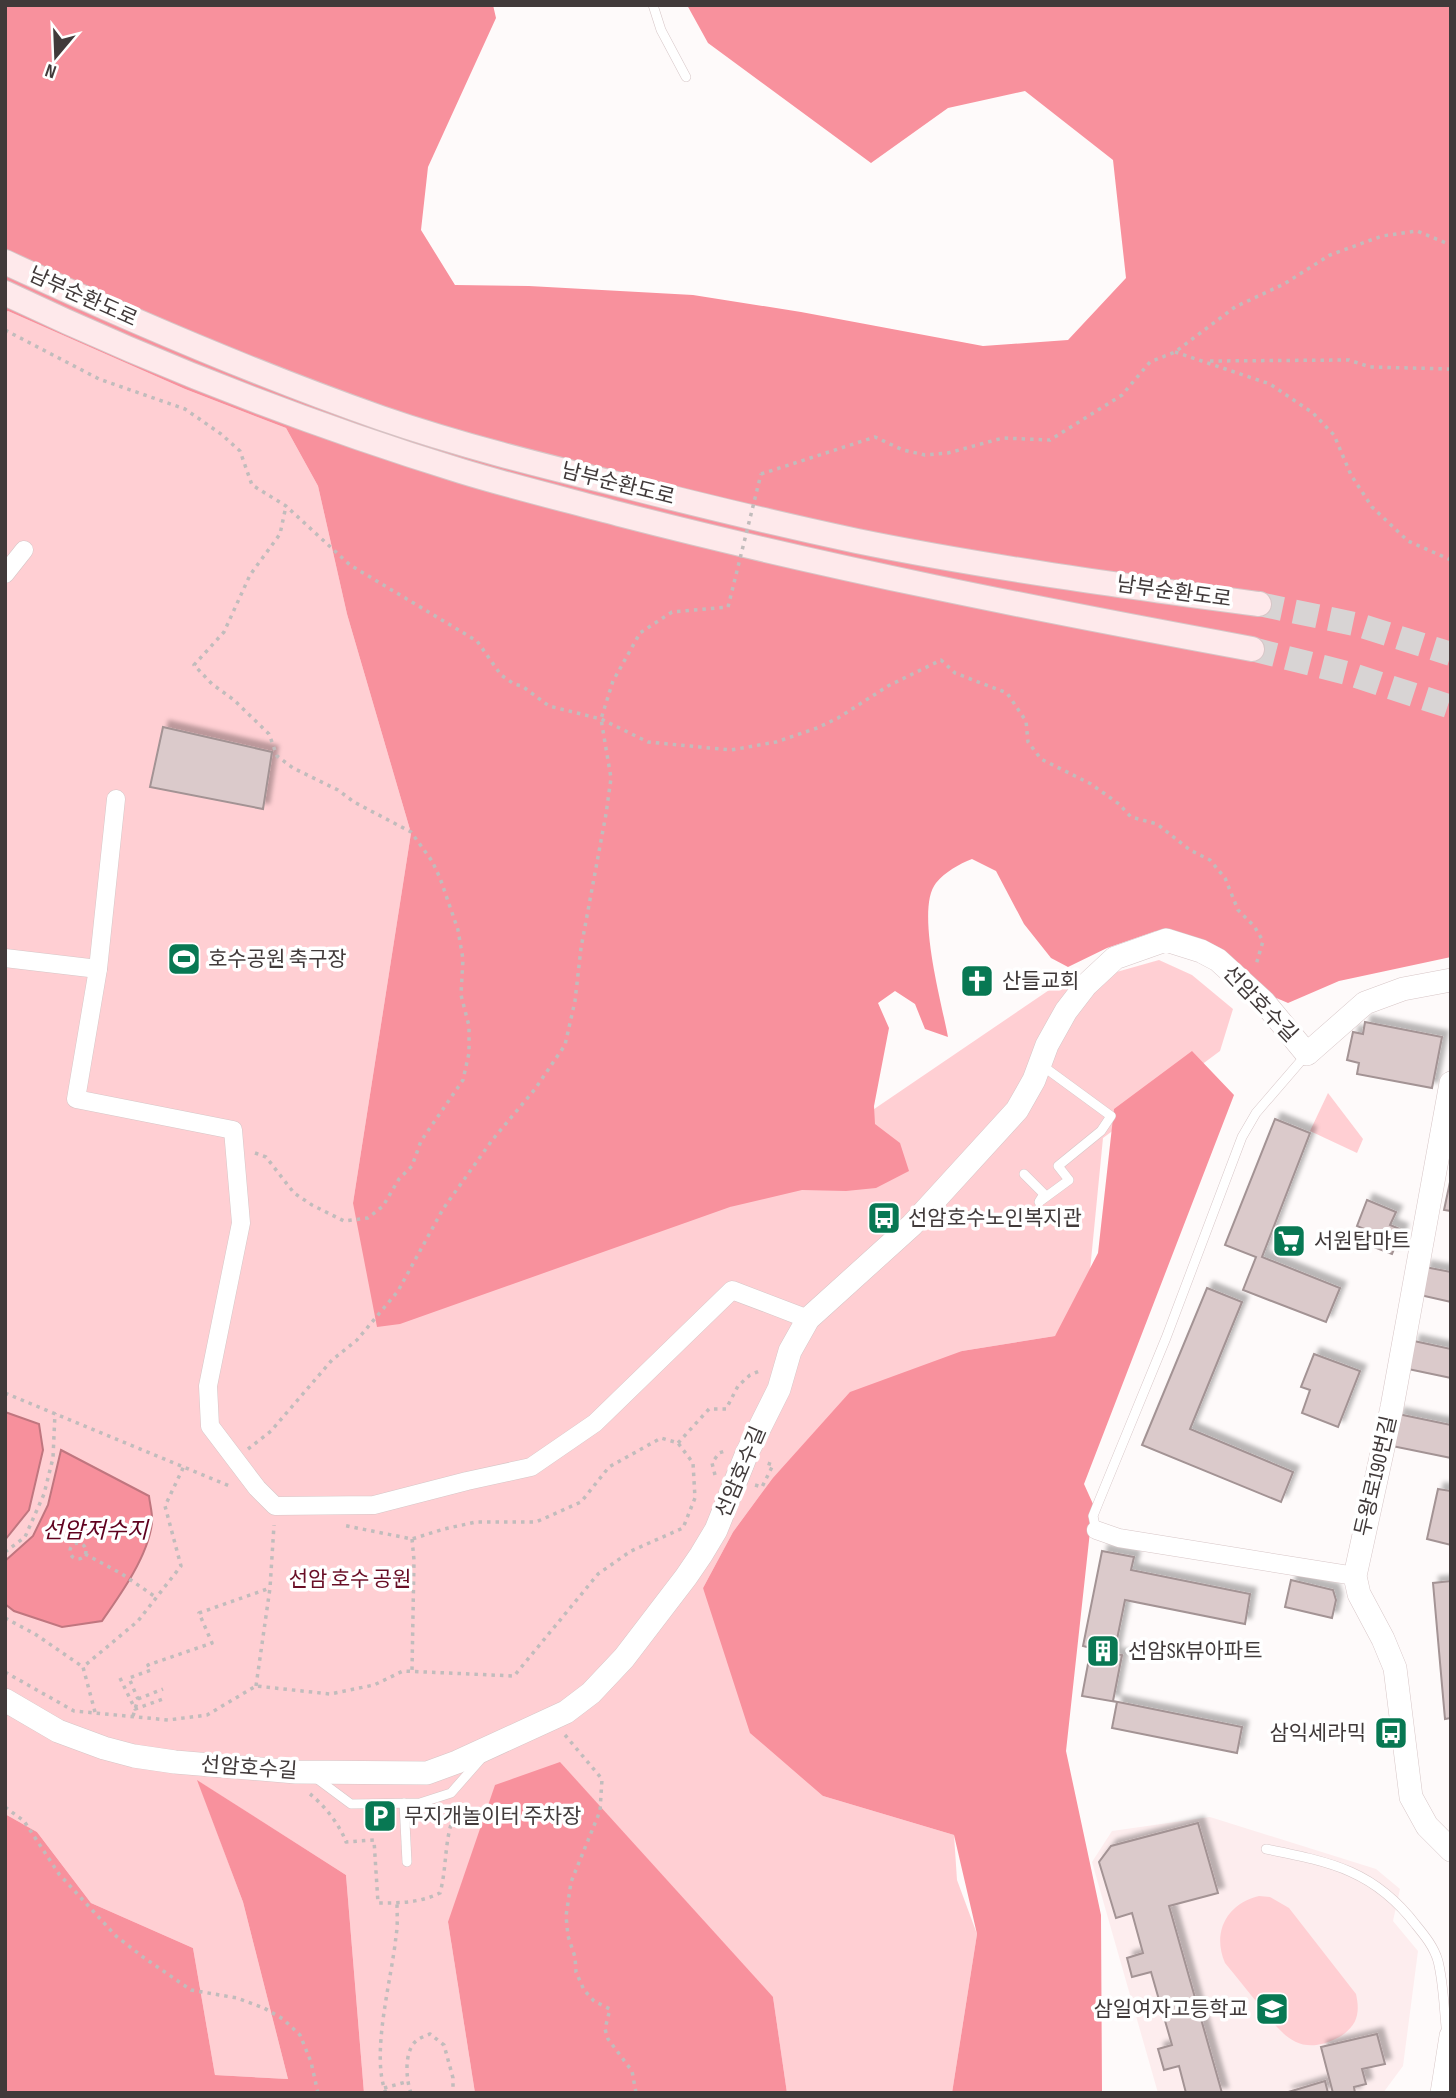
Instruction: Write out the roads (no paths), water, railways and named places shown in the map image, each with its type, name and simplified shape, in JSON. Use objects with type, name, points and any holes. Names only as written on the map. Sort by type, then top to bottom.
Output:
[{"type":"main road","name":"남부순환도로","points":[[5,262],[150,327],[269,375],[382,418],[471,446],[737,514],[860,541],[1130,587],[1259,604]]},
{"type":"main road","name":"남부순환도로","points":[[5,293],[258,400],[373,443],[465,472],[731,543],[1252,649]]},
{"type":"street","points":[[5,574],[24,550]]},
{"type":"street","points":[[116,799],[98,969],[76,1099],[233,1130],[241,1223],[208,1386],[211,1426],[257,1488],[275,1506],[374,1505],[531,1467],[595,1423],[732,1290],[808,1319]]},
{"type":"street","name":"선암호수길","points":[[5,1700],[58,1731],[134,1756],[175,1762],[309,1772],[427,1773],[566,1712],[591,1693],[624,1658],[687,1577],[716,1530],[747,1452],[779,1389],[790,1351],[808,1319],[912,1225],[1017,1110],[1066,1011],[1086,985],[1115,958],[1166,940],[1201,951],[1218,960],[1264,1002],[1307,1054]]},
{"type":"street","points":[[5,958],[98,969]]},
{"type":"street","points":[[1307,1054],[1365,1003],[1403,989],[1451,980]]},
{"type":"street","name":"두왕로190번길","points":[[1355,1576],[1392,1407],[1451,1083]]},
{"type":"street","points":[[1096,1530],[1119,1538],[1355,1576],[1359,1594],[1384,1639],[1395,1668],[1411,1797],[1427,1826],[1451,1850]]},
{"type":"street","points":[[1442,2093],[1450,2044]]},
{"type":"lane","points":[[653,5],[661,30],[685,77]]},
{"type":"lane","points":[[1096,1530],[1093,1516],[1166,1338],[1242,1137],[1256,1112],[1307,1054]]},
{"type":"lane","points":[[1024,1174],[1044,1194],[1039,1202],[1069,1180],[1058,1166],[1101,1131],[1111,1116],[1040,1064]]},
{"type":"lane","points":[[309,1772],[351,1804],[420,1803],[451,1793],[493,1746]]},
{"type":"lane","points":[[404,1803],[407,1862]]},
{"type":"lane","points":[[1266,1849],[1319,1860],[1354,1872],[1388,1893],[1432,1946],[1450,2044]]},
{"type":"water","name":"선암저수지","points":[[5,1412],[39,1424],[43,1450],[29,1510],[5,1540]]},
{"type":"water","name":"선암저수지","points":[[61,1450],[149,1496],[152,1520],[139,1561],[102,1621],[62,1627],[14,1611],[5,1604],[5,1561],[33,1536],[48,1505]]},
{"type":"tunnel","points":[[1259,604],[1359,625],[1451,654]]},
{"type":"tunnel","points":[[1252,649],[1347,673],[1451,707]]},
{"type":"place","name":"호수공원 축구장","points":[[184,959]]},
{"type":"place","name":"산들교회","points":[[977,981]]},
{"type":"place","name":"선암호수노인복지관","points":[[884,1218]]},
{"type":"place","name":"서원탑마트","points":[[1289,1241]]},
{"type":"place","name":"선암SK뷰아파트","points":[[1103,1651]]},
{"type":"place","name":"삼익세라믹","points":[[1391,1733]]},
{"type":"place","name":"무지개놀이터 주차장","points":[[380,1816]]},
{"type":"place","name":"삼일여자고등학교","points":[[1272,2009]]},
{"type":"park label","name":"선암 호수 공원","points":[[350,1579]]}]
